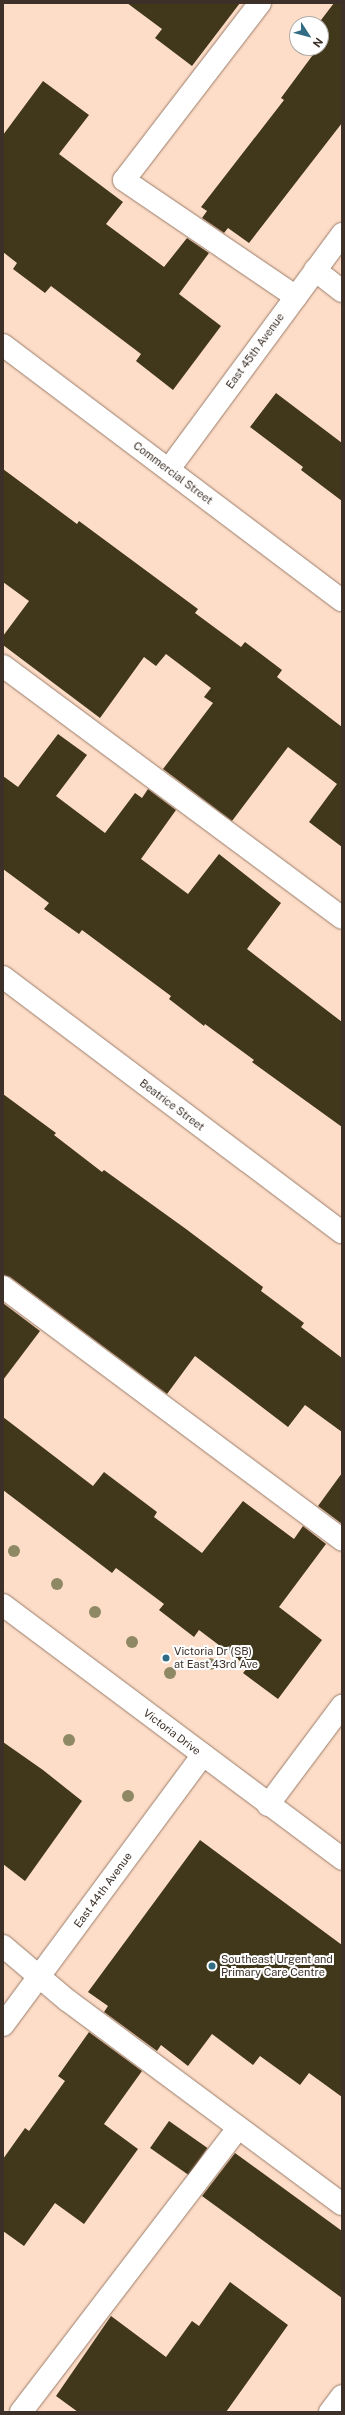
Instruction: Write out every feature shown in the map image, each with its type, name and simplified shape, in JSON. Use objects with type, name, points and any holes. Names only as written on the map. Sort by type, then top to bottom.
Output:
[{"type":"street","points":[[260,3],[124,180],[296,297]]},
{"type":"street","name":"East 45th Avenue","points":[[169,469],[342,234]]},
{"type":"street","points":[[315,270],[342,291]]},
{"type":"street","name":"Commercial Street","points":[[3,345],[342,600]]},
{"type":"street","points":[[3,666],[342,918]]},
{"type":"street","name":"Beatrice Street","points":[[3,977],[342,1232]]},
{"type":"street","points":[[3,1287],[342,1540]]},
{"type":"street","name":"Victoria Drive","points":[[3,1605],[342,1859]]},
{"type":"street","points":[[268,1805],[342,1706]]},
{"type":"street","name":"East 44th Avenue","points":[[3,2025],[203,1755]]},
{"type":"street","points":[[3,1946],[67,2000],[342,2204]]},
{"type":"street","points":[[21,2412],[238,2128]]},
{"type":"street","points":[[330,2412],[342,2396]]},
{"type":"building","points":[[127,3],[240,3],[192,66],[155,38],[162,29]]},
{"type":"building","points":[[334,3],[342,3],[342,123],[249,243],[228,228],[224,233],[202,218],[207,211],[201,207],[284,100],[281,98],[312,56],[329,56],[329,16],[324,16]]},
{"type":"building","points":[[43,81],[89,115],[59,154],[123,202],[106,224],[164,267],[187,238],[209,253],[179,294],[221,326],[173,390],[136,361],[141,354],[51,286],[45,293],[13,269],[17,263],[3,252],[3,135]]},
{"type":"building","points":[[276,393],[342,443],[342,501],[301,470],[303,467],[250,427]]},
{"type":"building","points":[[3,469],[77,524],[79,521],[198,609],[195,613],[241,647],[245,642],[282,670],[277,677],[342,727],[342,847],[309,822],[337,784],[288,747],[232,821],[163,769],[213,703],[204,697],[211,688],[166,654],[156,666],[144,657],[100,718],[3,645],[3,636],[29,601],[3,582]]},
{"type":"building","points":[[58,734],[87,755],[56,796],[105,833],[135,793],[142,798],[148,789],[176,810],[141,859],[188,894],[219,854],[281,903],[247,949],[342,1022],[342,1127],[252,1062],[254,1060],[205,1024],[204,1026],[169,999],[171,996],[82,930],[79,934],[44,909],[49,903],[3,869],[3,776],[18,787]]},
{"type":"building","points":[[3,1094],[56,1133],[54,1135],[102,1172],[104,1170],[263,1287],[261,1291],[304,1323],[301,1327],[342,1358],[342,1432],[305,1405],[288,1427],[195,1356],[167,1394],[10,1277],[3,1275]]},
{"type":"building","points":[[3,1303],[40,1331],[3,1380]]},
{"type":"building","points":[[3,1417],[93,1486],[104,1472],[157,1512],[154,1517],[202,1553],[243,1501],[294,1539],[303,1526],[326,1544],[279,1607],[322,1640],[278,1699],[243,1673],[248,1667],[199,1630],[194,1637],[159,1610],[164,1604],[116,1568],[112,1573],[3,1490]]},
{"type":"building","points":[[342,1473],[342,1524],[318,1506]]},
{"type":"building","points":[[3,1742],[43,1770],[82,1801],[25,1881],[3,1864]]},
{"type":"building","points":[[200,1840],[342,1945],[342,2097],[309,2073],[300,2085],[260,2056],[253,2065],[212,2034],[188,2066],[161,2045],[157,2051],[104,2012],[108,2006],[88,1992]]},
{"type":"building","points":[[89,2032],[142,2071],[104,2124],[138,2149],[84,2224],[55,2203],[24,2246],[3,2231],[3,2159],[25,2128],[29,2131],[65,2081],[58,2076]]},
{"type":"building","points":[[169,2121],[208,2148],[189,2175],[150,2148]]},
{"type":"building","points":[[235,2153],[342,2231],[342,2298],[202,2196]]},
{"type":"building","points":[[230,2282],[288,2325],[226,2412],[78,2412],[56,2396],[111,2316],[166,2357],[192,2321],[199,2326]]},
{"type":"place","name":"Victoria Dr (SB) at East 43rd Ave","points":[[166,1658]]},
{"type":"place","name":"Southeast Urgent and Primary Care Centre","points":[[212,1966]]}]
